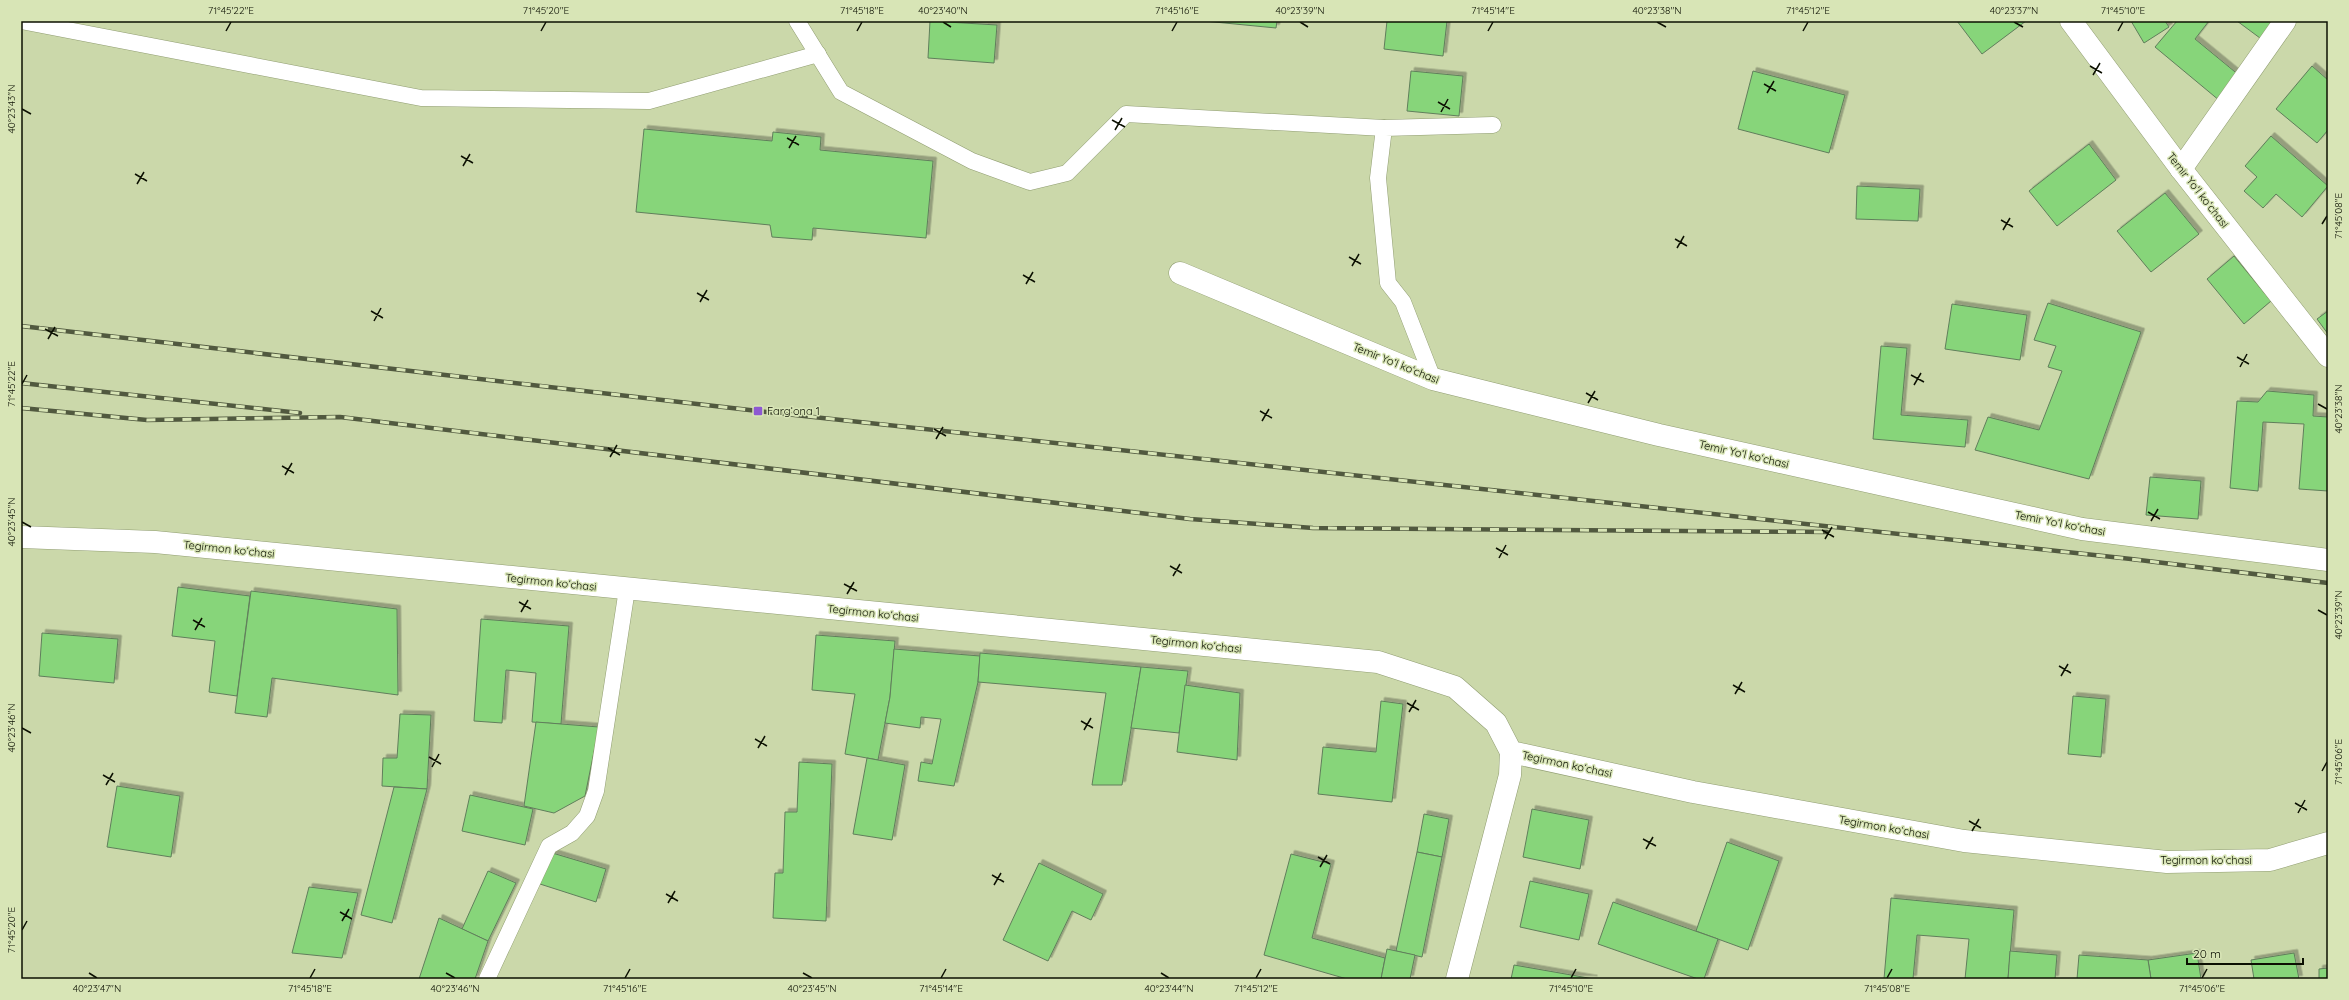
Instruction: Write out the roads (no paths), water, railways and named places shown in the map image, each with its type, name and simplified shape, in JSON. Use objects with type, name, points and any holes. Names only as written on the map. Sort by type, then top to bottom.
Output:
[{"type":"street","name":"Temir Yoʻl koʻchasi","points":[[2071,21],[2181,169],[2328,356]]},
{"type":"street","points":[[2181,169],[2285,21]]},
{"type":"street","name":"Temir Yoʻl koʻchasi","points":[[1180,273],[1433,379],[1659,435],[2082,529],[2328,560]]},
{"type":"street","name":"Tegirmon koʻchasi","points":[[21,537],[154,542],[1378,662],[1455,688],[1496,723],[1511,752],[1693,792],[1964,841],[2167,862],[2270,860],[2328,843]]},
{"type":"street","points":[[1457,979],[1510,775],[1511,752]]},
{"type":"lane","points":[[21,21],[421,98],[649,101],[818,54]]},
{"type":"lane","points":[[797,21],[841,92],[972,161],[1030,182],[1067,173],[1126,114],[1384,128],[1493,125]]},
{"type":"lane","points":[[1384,128],[1378,178],[1388,283],[1403,302],[1433,379]]},
{"type":"lane","points":[[487,979],[549,846],[572,833],[587,816],[596,791],[627,589]]},
{"type":"railway","points":[[21,326],[758,411],[2131,559],[2328,583]]},
{"type":"railway","points":[[21,383],[300,413]]},
{"type":"railway","points":[[21,408],[147,420],[340,417],[1190,519],[1313,528],[1827,532]]},
{"type":"place","name":"Farg‘ona 1","points":[[758,411]]}]
